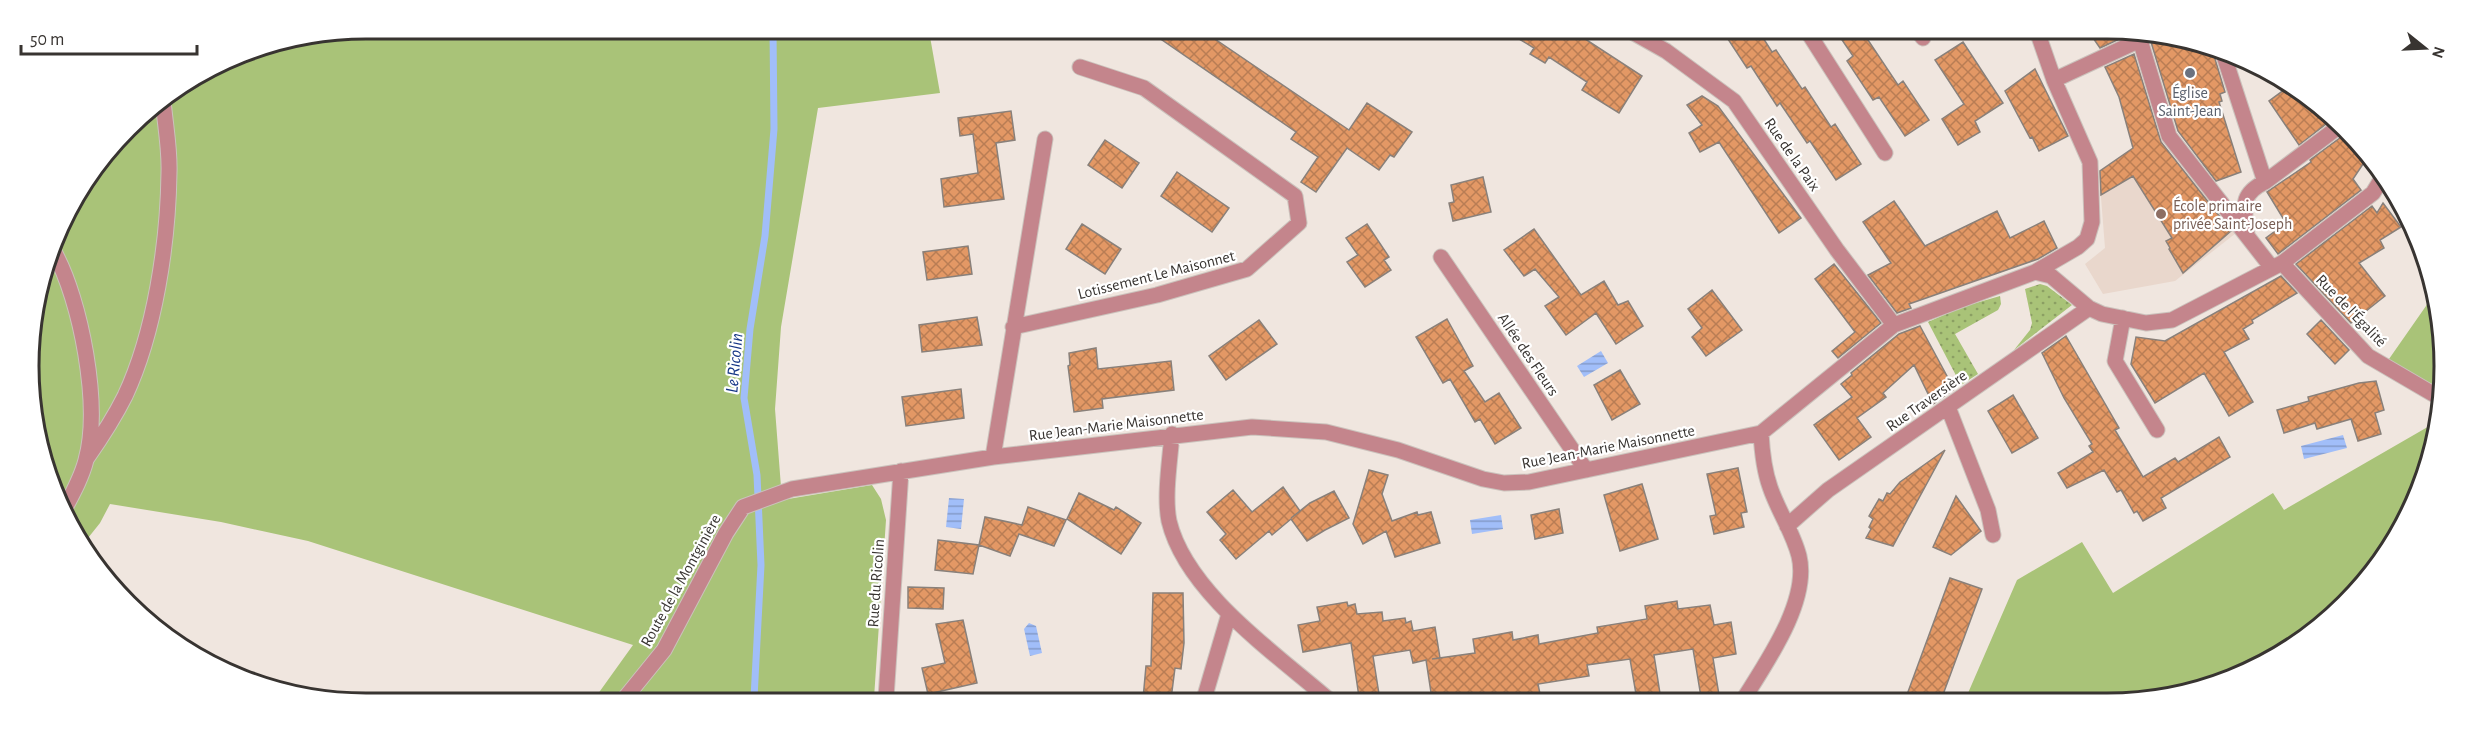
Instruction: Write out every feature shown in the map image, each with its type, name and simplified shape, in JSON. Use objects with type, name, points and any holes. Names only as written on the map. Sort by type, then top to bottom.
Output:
[{"type":"street","name":"Rue de la Paix","points":[[1645,39],[1666,51],[1734,101],[1837,250],[1894,326]]},
{"type":"street","points":[[1664,39],[1666,51]]},
{"type":"street","points":[[1812,39],[1885,153]]},
{"type":"street","name":"Rue Jean-Marie Maisonnette","points":[[743,507],[792,489],[901,471],[1172,434],[1252,427],[1326,432],[1398,450],[1483,479],[1504,483],[1529,482],[1761,433],[1894,326],[2036,272],[2078,247],[2087,239],[2092,222],[2090,162],[2054,80],[2040,39]]},
{"type":"street","points":[[2054,80],[2135,41]]},
{"type":"street","name":"Rue de l'Égalité","points":[[2143,41],[2169,136],[2247,235],[2368,356],[2432,394]]},
{"type":"street","points":[[2226,62],[2265,182]]},
{"type":"street","name":"Lotissement Le Maisonnet","points":[[1013,327],[1157,295],[1247,269],[1299,224],[1295,196],[1248,162],[1144,88],[1080,67]]},
{"type":"street","points":[[68,501],[87,458],[107,429],[126,394],[144,343],[162,270],[170,171],[164,109]]},
{"type":"street","points":[[2247,235],[2245,202],[2252,188],[2265,182],[2334,131]]},
{"type":"street","points":[[993,457],[1045,139]]},
{"type":"street","points":[[2036,272],[2051,276],[2089,308],[2102,314],[2146,323],[2172,320],[2277,266],[2373,194],[2379,184]]},
{"type":"street","name":"Allée des Fleurs","points":[[1441,257],[1586,470]]},
{"type":"street","points":[[57,259],[78,317],[85,349],[90,418],[87,458]]},
{"type":"street","name":"Rue Traversière","points":[[1787,526],[1828,490],[2089,308]]},
{"type":"street","points":[[2123,318],[2115,361],[2157,430]]},
{"type":"street","points":[[1948,407],[1988,510],[1993,535]]},
{"type":"street","points":[[1747,693],[1780,637],[1796,598],[1799,580],[1800,557],[1770,488],[1763,460],[1761,433]]},
{"type":"street","points":[[1172,434],[1169,519],[1177,546],[1195,576],[1229,614],[1321,693]]},
{"type":"street","name":"Rue du Ricolin","points":[[886,693],[901,471]]},
{"type":"street","name":"Route de la Montginière","points":[[629,693],[664,650],[726,533],[743,507]]},
{"type":"street","points":[[1206,693],[1229,614]]},
{"type":"shaded area","name":"École primaire privée Saint-Joseph","points":[[2160,133],[2163,144],[2236,233],[2175,281],[2103,294],[2085,264],[2105,248],[2099,172]]},
{"type":"green space","points":[[930,39],[940,93],[818,108],[781,327],[775,409],[782,500],[872,485],[881,499],[886,520],[874,693],[599,693],[633,645],[308,541],[221,522],[110,504],[100,523],[88,538],[64,491],[50,451],[42,409],[39,366],[45,302],[64,241],[94,184],[120,150],[150,120],[202,83],[261,56],[302,45],[345,40]]},
{"type":"green space","points":[[2040,284],[2047,286],[2072,305],[2014,350],[2030,330],[2032,323],[2025,289]]},
{"type":"green space","points":[[2000,296],[2001,304],[1998,310],[1955,334],[1978,374],[1961,385],[1928,322],[1962,307]]},
{"type":"green space","points":[[2428,302],[2434,366],[2432,395],[2389,359]]},
{"type":"green space","points":[[2429,426],[2417,471],[2409,491],[2379,548],[2353,582],[2323,612],[2289,638],[2270,649],[2212,676],[2171,687],[2107,693],[1968,693],[2017,580],[2082,542],[2113,593],[2273,493],[2284,510]]},
{"type":"water","points":[[1601,351],[1608,363],[1584,377],[1577,366]]},
{"type":"water","points":[[2343,435],[2347,448],[2304,459],[2301,446]]},
{"type":"water","points":[[949,498],[964,499],[961,529],[946,527]]},
{"type":"water","points":[[1501,515],[1503,529],[1472,534],[1470,520]]},
{"type":"water","points":[[1029,623],[1036,626],[1042,653],[1030,656],[1024,629]]},
{"type":"building","points":[[1161,39],[1215,39],[1349,130],[1367,103],[1412,132],[1394,157],[1390,155],[1379,170],[1347,148],[1316,192],[1301,182],[1318,157],[1291,139],[1296,132]]},
{"type":"building","points":[[1519,39],[1585,39],[1642,76],[1619,113],[1582,90],[1587,82],[1549,57],[1545,63],[1530,54],[1534,48]]},
{"type":"building","points":[[1728,39],[1764,39],[1772,52],[1776,50],[1802,89],[1805,87],[1831,127],[1835,124],[1861,164],[1836,180],[1810,141],[1807,143],[1780,103],[1777,106],[1751,66],[1747,68]]},
{"type":"building","points":[[1841,39],[1867,39],[1898,85],[1903,81],[1929,120],[1905,136],[1879,97],[1873,100],[1847,61],[1853,56]]},
{"type":"building","points":[[2094,39],[2118,40],[2100,48]]},
{"type":"building","points":[[1963,42],[2003,103],[1975,121],[1980,132],[1958,145],[1942,119],[1964,104],[1935,60]]},
{"type":"building","points":[[2151,42],[2215,57],[2225,92],[2220,94],[2222,101],[2219,102],[2241,172],[2216,181],[2178,131]]},
{"type":"building","points":[[2134,54],[2161,142],[2231,231],[2183,273],[2166,241],[2172,238],[2133,176],[2101,195],[2100,171],[2133,148],[2119,97],[2105,67]]},
{"type":"building","points":[[2035,69],[2068,136],[2039,151],[2005,91]]},
{"type":"building","points":[[2283,91],[2327,124],[2299,145],[2269,101]]},
{"type":"building","points":[[1702,96],[1718,106],[1801,218],[1779,233],[1719,142],[1700,152],[1689,133],[1702,125],[1687,105]]},
{"type":"building","points":[[1011,111],[1015,140],[996,143],[1004,199],[944,207],[941,179],[978,173],[973,134],[960,136],[958,118]]},
{"type":"building","points":[[2341,138],[2363,164],[2353,179],[2361,190],[2278,254],[2266,238],[2286,223],[2267,192],[2311,162],[2310,160]]},
{"type":"building","points":[[1105,140],[1139,163],[1122,188],[1088,165]]},
{"type":"building","points":[[1177,172],[1229,208],[1212,232],[1161,196]]},
{"type":"building","points":[[1483,177],[1491,212],[1453,221],[1449,203],[1454,202],[1451,185]]},
{"type":"building","points":[[1894,201],[1925,246],[1997,211],[2010,238],[2044,221],[2057,248],[2038,259],[1909,304],[1911,308],[1897,313],[1868,275],[1891,263],[1863,222]]},
{"type":"building","points":[[2383,203],[2401,227],[2380,240],[2384,248],[2359,263],[2385,296],[2351,323],[2296,264],[2372,206],[2377,213]]},
{"type":"building","points":[[1082,224],[1121,249],[1105,274],[1066,249]]},
{"type":"building","points":[[1367,224],[1389,257],[1384,260],[1391,270],[1365,287],[1347,262],[1358,255],[1346,238]]},
{"type":"building","points":[[1534,229],[1581,295],[1604,281],[1618,305],[1628,301],[1643,326],[1616,344],[1596,313],[1566,335],[1545,306],[1559,297],[1535,269],[1524,276],[1504,250]]},
{"type":"building","points":[[968,246],[972,274],[927,280],[923,252]]},
{"type":"building","points":[[1834,264],[1881,323],[1838,358],[1832,351],[1855,332],[1815,279]]},
{"type":"building","points":[[2281,276],[2297,293],[2252,320],[2253,323],[2243,329],[2249,339],[2224,352],[2253,402],[2229,416],[2204,373],[2155,403],[2131,364],[2136,337],[2165,341]]},
{"type":"building","points":[[1712,290],[1742,330],[1706,356],[1692,337],[1702,328],[1688,309]]},
{"type":"building","points":[[977,317],[982,345],[922,352],[919,325]]},
{"type":"building","points":[[1447,319],[1473,366],[1464,371],[1485,402],[1499,393],[1521,428],[1495,444],[1480,419],[1475,422],[1450,379],[1443,383],[1416,337]]},
{"type":"building","points":[[1259,320],[1277,344],[1226,380],[1209,356]]},
{"type":"building","points":[[2321,320],[2349,350],[2335,364],[2307,334]]},
{"type":"building","points":[[1920,326],[1954,389],[1933,404],[1914,365],[1883,393],[1886,397],[1857,418],[1871,437],[1839,460],[1814,425],[1852,397],[1841,384],[1852,375],[1851,373],[1899,334]]},
{"type":"building","points":[[2066,336],[2119,428],[2115,430],[2143,477],[2175,458],[2178,462],[2219,437],[2230,457],[2161,498],[2166,508],[2143,521],[2137,511],[2134,513],[2121,490],[2117,492],[2104,470],[2067,488],[2058,473],[2093,452],[2089,446],[2092,444],[2064,398],[2042,353]]},
{"type":"building","points":[[1096,348],[1098,369],[1171,361],[1174,390],[1102,399],[1103,408],[1074,412],[1068,366],[1070,365],[1069,353]]},
{"type":"building","points":[[1620,370],[1640,404],[1612,420],[1594,385]]},
{"type":"building","points":[[2376,381],[2384,410],[2375,413],[2381,434],[2358,441],[2351,419],[2317,429],[2315,423],[2284,433],[2277,410],[2309,401],[2308,397],[2359,383]]},
{"type":"building","points":[[961,389],[964,418],[906,426],[902,397]]},
{"type":"building","points":[[2013,395],[2038,438],[2012,453],[1988,411]]},
{"type":"building","points":[[1945,450],[1893,546],[1866,538],[1873,519],[1869,516],[1879,499],[1883,501],[1887,493],[1890,494],[1900,482]]},
{"type":"building","points":[[1738,468],[1747,512],[1741,513],[1744,527],[1714,534],[1710,516],[1716,515],[1707,474]]},
{"type":"building","points":[[1369,470],[1388,475],[1382,494],[1392,521],[1417,512],[1418,515],[1431,512],[1440,543],[1395,557],[1386,531],[1363,544],[1353,524]]},
{"type":"building","points":[[1642,484],[1658,539],[1620,551],[1604,495]]},
{"type":"building","points":[[1283,487],[1300,511],[1310,503],[1334,491],[1349,518],[1307,541],[1291,519],[1272,535],[1269,531],[1236,559],[1220,540],[1226,534],[1207,512],[1233,490],[1252,512]]},
{"type":"building","points":[[1079,493],[1114,510],[1116,507],[1141,523],[1121,554],[1067,519]]},
{"type":"building","points":[[1956,496],[1981,531],[1951,555],[1933,547]]},
{"type":"building","points":[[1028,507],[1066,520],[1054,546],[1019,534],[1010,556],[979,545],[985,517],[1022,525]]},
{"type":"building","points":[[1559,509],[1563,533],[1535,539],[1531,515]]},
{"type":"building","points":[[938,540],[979,545],[973,574],[935,570]]},
{"type":"building","points":[[1950,578],[1982,589],[1944,693],[1908,693]]},
{"type":"building","points":[[908,587],[944,588],[943,609],[908,608]]},
{"type":"building","points":[[1153,593],[1183,593],[1184,643],[1181,669],[1175,668],[1172,693],[1144,693],[1146,666],[1151,666]]},
{"type":"building","points":[[1677,601],[1678,609],[1710,605],[1714,625],[1731,622],[1736,654],[1713,658],[1719,693],[1700,693],[1693,649],[1654,655],[1660,693],[1636,693],[1630,659],[1587,665],[1589,676],[1538,684],[1540,693],[1431,693],[1426,660],[1413,663],[1410,650],[1373,656],[1379,693],[1358,693],[1351,643],[1303,652],[1298,625],[1320,621],[1317,607],[1347,602],[1348,606],[1355,604],[1357,614],[1382,612],[1383,621],[1405,618],[1406,623],[1411,621],[1413,631],[1435,627],[1440,658],[1475,653],[1473,639],[1512,632],[1513,640],[1538,635],[1539,644],[1598,633],[1597,627],[1647,619],[1645,606]]},
{"type":"building","points":[[963,620],[977,683],[928,693],[922,668],[945,663],[936,624]]},
{"type":"waterway","name":"Le Ricolin","points":[[754,693],[761,565],[757,475],[744,398],[750,329],[765,236],[774,129],[773,39]]},
{"type":"place","name":"Église Saint-Jean","points":[[2190,73]]},
{"type":"place","name":"École primaire privée Saint-Joseph","points":[[2161,214]]}]
